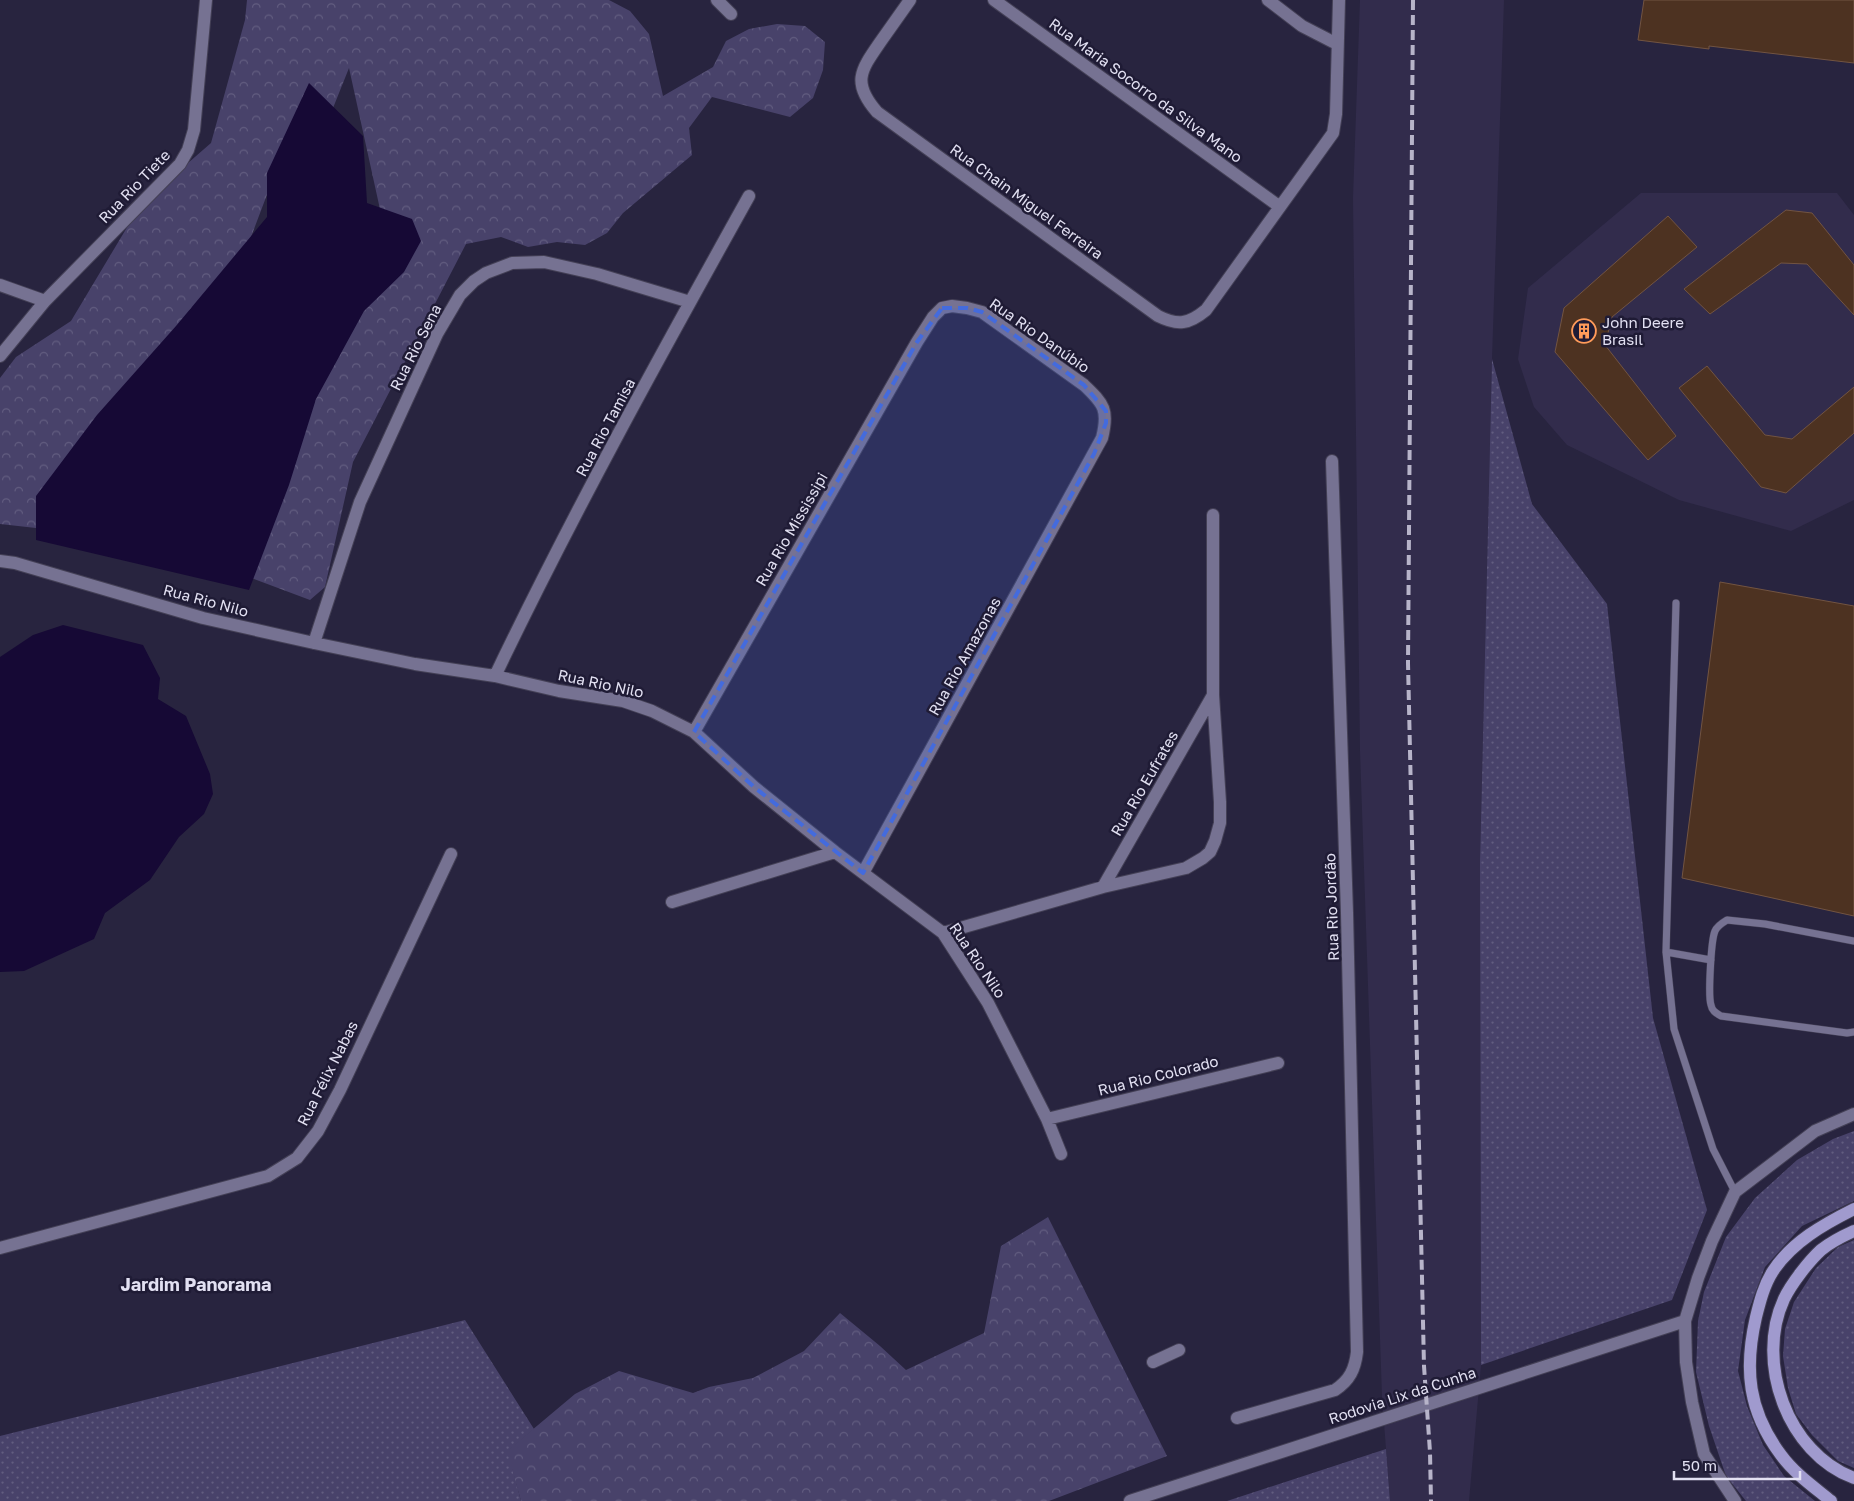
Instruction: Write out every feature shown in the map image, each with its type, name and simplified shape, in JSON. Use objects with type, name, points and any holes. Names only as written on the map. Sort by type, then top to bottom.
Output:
[{"type":"main road","points":[[1831,1501],[1781,1456],[1766,1431],[1753,1402],[1749,1367],[1751,1338],[1763,1288],[1774,1270],[1791,1250],[1814,1231],[1854,1209]]},
{"type":"main road","points":[[1854,1231],[1842,1236],[1821,1250],[1801,1274],[1785,1298],[1776,1326],[1774,1363],[1780,1397],[1794,1429],[1817,1455],[1845,1475],[1854,1478]]},
{"type":"street","name":"Rua Rio Tiete","points":[[0,356],[45,301],[180,164],[188,150],[194,130],[206,0]]},
{"type":"street","points":[[717,0],[731,14]]},
{"type":"street","name":"Rua Chain Miguel Ferreira","points":[[910,0],[864,64],[861,80],[862,90],[866,99],[877,112],[1158,316],[1170,322],[1184,322],[1195,319],[1206,310],[1280,207]]},
{"type":"street","name":"Rua Maria Socorro da Silva Mano","points":[[994,0],[1280,207]]},
{"type":"street","points":[[1268,0],[1302,26],[1337,44]]},
{"type":"street","points":[[1280,207],[1332,133],[1336,114],[1339,0]]},
{"type":"street","name":"Rua Rio Tamisa","points":[[495,676],[534,594],[690,302],[749,196]]},
{"type":"street","name":"Rua Rio Sena","points":[[314,643],[360,502],[437,334],[460,295],[474,282],[486,273],[512,263],[544,262],[597,274],[690,302]]},
{"type":"street","points":[[0,285],[45,301]]},
{"type":"street","name":"Rua Rio Danúbio","points":[[917,342],[933,317],[942,308],[952,306],[982,312],[1038,351],[1095,395],[1106,411],[1106,423],[1102,438],[1094,454]]},
{"type":"street","name":"Rua Rio Mississipi","points":[[694,732],[917,342]]},
{"type":"street","name":"Rua Rio Amazonas","points":[[863,873],[1094,454]]},
{"type":"street","name":"Rua Rio Jordão","points":[[1237,1418],[1335,1390],[1351,1376],[1357,1352],[1347,913],[1332,461]]},
{"type":"street","name":"Rua Rio Eufrates","points":[[943,933],[1103,887],[1186,868],[1210,852],[1220,823],[1213,695],[1213,515]]},
{"type":"street","name":"Rua Rio Nilo","points":[[0,560],[204,618],[415,664],[495,676],[559,691],[623,702],[652,710],[694,732],[754,787],[835,852],[943,933],[988,1002],[1047,1119],[1061,1154]]},
{"type":"street","name":"Rua Rio Eufrates","points":[[1103,887],[1213,695]]},
{"type":"street","points":[[672,902],[835,852]]},
{"type":"street","name":"Rua Félix Nabas","points":[[0,1248],[268,1176],[297,1158],[318,1131],[340,1090],[451,854]]},
{"type":"street","name":"Rua Rio Colorado","points":[[1047,1119],[1278,1063]]},
{"type":"street","points":[[1735,1501],[1704,1454],[1692,1402],[1686,1362],[1685,1321],[1698,1278],[1712,1240],[1735,1192],[1814,1130],[1854,1114]]},
{"type":"street","name":"Rodovia Lix da Cunha","points":[[1130,1501],[1685,1321]]},
{"type":"street","points":[[1153,1362],[1179,1350]]},
{"type":"lane","points":[[1676,603],[1666,952],[1674,1029],[1713,1148],[1735,1192]]},
{"type":"lane","points":[[1854,941],[1765,924],[1727,920],[1716,929],[1711,960],[1710,1003],[1715,1013],[1722,1016],[1854,1032]]},
{"type":"lane","points":[[1666,952],[1711,960]]},
{"type":"highlighted area","points":[[942,308],[967,308],[982,312],[1084,385],[1106,411],[1106,423],[1094,454],[863,873],[754,787],[694,732],[917,342]]},
{"type":"shaded area","points":[[1360,0],[1504,0],[1492,359],[1480,862],[1481,1365],[1469,1501],[1390,1501],[1382,1397],[1360,751],[1353,198]]},
{"type":"shaded area","points":[[309,83],[363,136],[367,203],[412,219],[421,241],[404,272],[364,311],[316,399],[289,485],[249,590],[36,540],[36,496],[97,415],[176,326],[267,217],[267,173]]},
{"type":"shaded area","points":[[1641,193],[1837,193],[1854,215],[1854,500],[1791,531],[1679,500],[1567,445],[1534,407],[1518,359],[1528,288]]},
{"type":"shaded area","points":[[63,625],[143,645],[160,678],[158,699],[186,716],[210,774],[213,794],[204,814],[179,837],[150,880],[105,913],[94,939],[24,971],[0,972],[0,657],[33,635]]},
{"type":"green space","points":[[247,0],[609,0],[630,11],[649,34],[663,96],[713,67],[726,41],[749,29],[777,24],[805,26],[825,42],[823,70],[813,98],[790,117],[712,97],[689,128],[692,155],[623,213],[607,233],[585,245],[557,242],[528,247],[501,237],[466,244],[353,462],[325,587],[310,600],[249,577],[239,492],[385,232],[349,68],[329,118],[285,147],[248,245],[95,421],[36,528],[0,524],[0,378],[16,357],[71,321],[141,204],[211,143],[245,20]]},
{"type":"green space","points":[[1492,359],[1532,504],[1607,604],[1653,1018],[1707,1210],[1672,1300],[1481,1365],[1480,862]]},
{"type":"green space","points":[[1854,1131],[1854,1201],[1802,1226],[1765,1267],[1745,1320],[1738,1371],[1747,1406],[1763,1445],[1784,1476],[1815,1501],[1746,1501],[1726,1476],[1709,1426],[1696,1372],[1698,1321],[1704,1292],[1726,1237],[1755,1198],[1797,1160],[1833,1139]]},
{"type":"green space","points":[[1048,1217],[1167,1456],[1049,1501],[521,1501],[507,1451],[575,1394],[619,1371],[693,1393],[709,1387],[753,1378],[804,1351],[840,1313],[906,1370],[984,1333],[1001,1246]]},
{"type":"green space","points":[[1854,1240],[1854,1468],[1838,1461],[1812,1435],[1796,1414],[1788,1388],[1783,1356],[1785,1329],[1794,1302],[1816,1268],[1838,1247]]},
{"type":"green space","points":[[465,1320],[534,1429],[508,1451],[521,1501],[0,1501],[0,1436]]},
{"type":"green space","points":[[1386,1449],[1390,1501],[1227,1501]]},
{"type":"building","points":[[1644,0],[1854,0],[1854,63],[1709,46],[1709,49],[1638,40]]},
{"type":"building","name":"John Deere Brasil","points":[[1786,210],[1812,213],[1854,265],[1854,315],[1807,264],[1781,263],[1710,314],[1684,289]]},
{"type":"building","name":"John Deere Brasil","points":[[1668,216],[1697,247],[1612,317],[1605,345],[1676,436],[1648,460],[1555,352],[1564,308]]},
{"type":"building","name":"John Deere Brasil","points":[[1707,366],[1765,435],[1792,439],[1854,387],[1854,433],[1786,493],[1761,487],[1679,388]]},
{"type":"building","points":[[1720,582],[1854,606],[1854,916],[1682,878]]},
{"type":"railway","points":[[1413,0],[1408,663],[1424,1366],[1430,1452],[1431,1501]]},
{"type":"place","name":"John Deere Brasil","points":[[1584,331]]},
{"type":"district","name":"Jardim Panorama","points":[[196,1284]]}]
